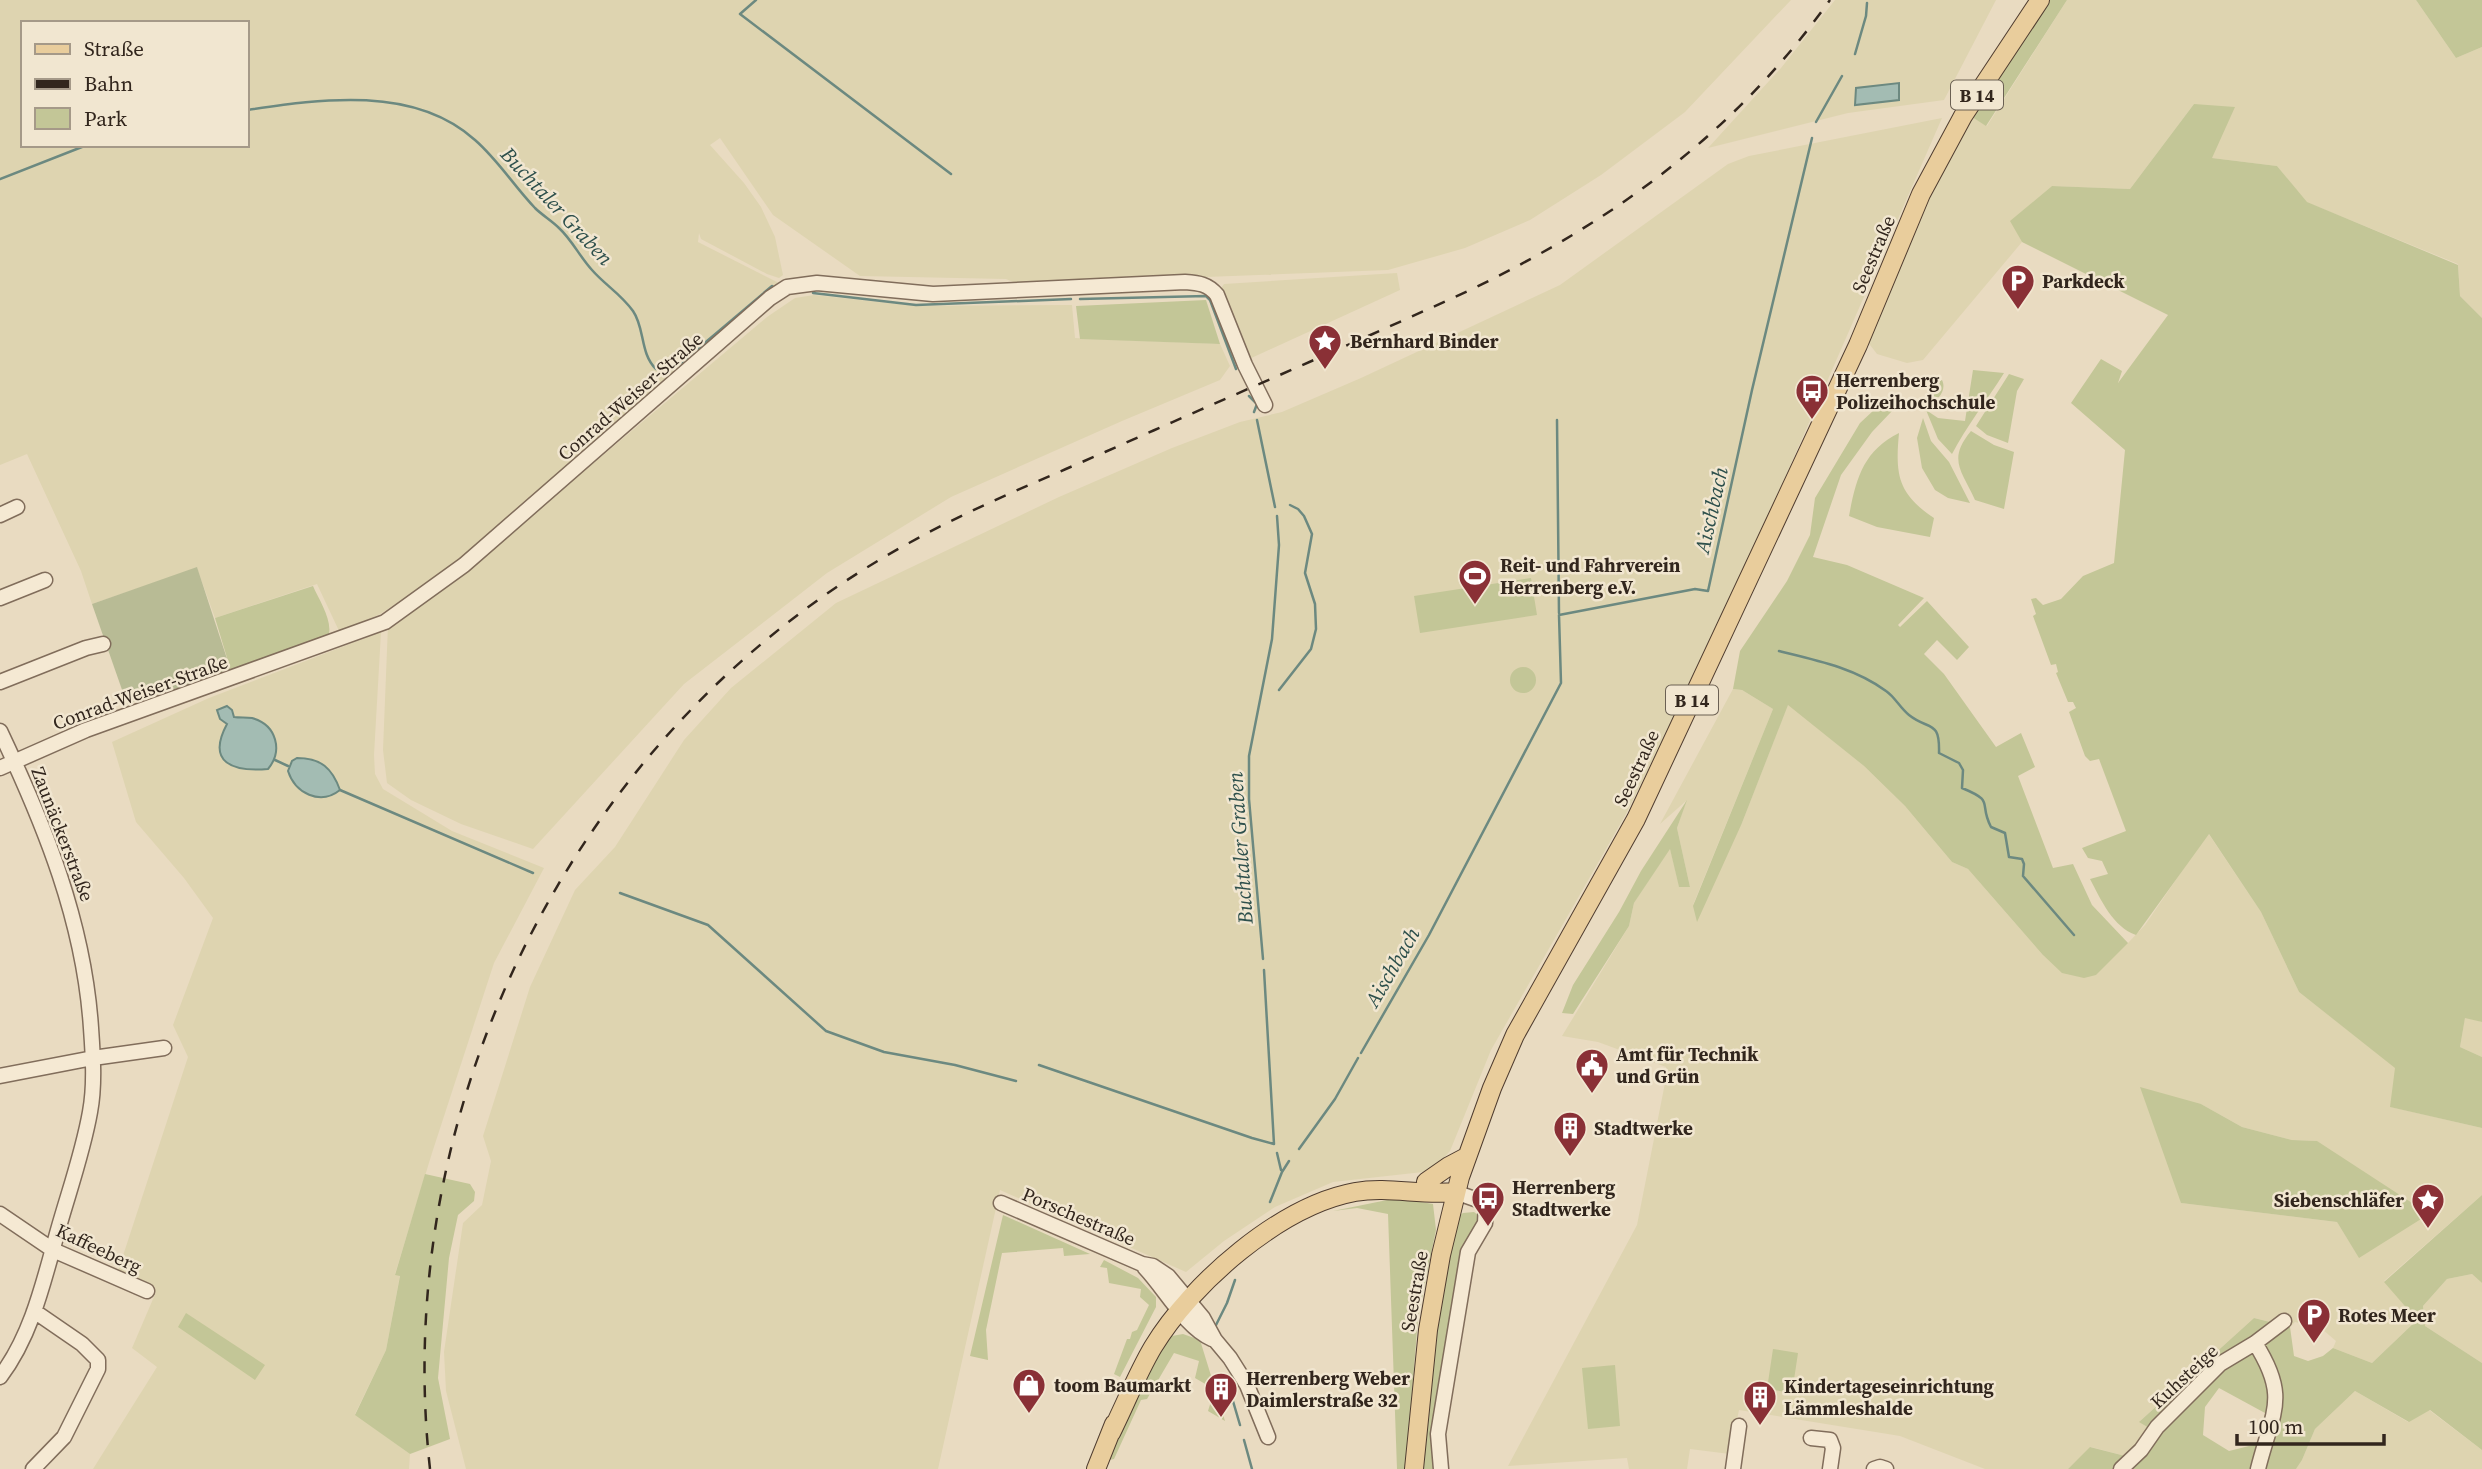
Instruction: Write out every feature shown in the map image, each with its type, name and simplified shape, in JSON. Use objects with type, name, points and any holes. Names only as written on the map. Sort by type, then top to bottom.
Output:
[{"type":"main road","name":"Seestraße","points":[[1414,1469],[1428,1330],[1448,1222],[1466,1157],[1492,1088],[1516,1035],[1636,818],[1858,345],[1921,194],[1963,116],[2040,0]]},
{"type":"main road","points":[[1428,1189],[1449,1166],[1466,1157]]},
{"type":"main road","points":[[1428,1189],[1442,1206],[1448,1222]]},
{"type":"main road","points":[[1096,1469],[1147,1342],[1235,1247],[1255,1233],[1269,1230],[1308,1208],[1332,1199],[1368,1191],[1428,1189],[1455,1192]]},
{"type":"street","name":"Conrad-Weiser-Straße","points":[[0,768],[86,730],[385,622],[464,565],[770,298],[787,288],[817,283],[933,294],[1202,284],[1210,287],[1217,295],[1245,365],[1265,405]]},
{"type":"street","points":[[0,515],[17,507]]},
{"type":"street","points":[[0,598],[45,580]]},
{"type":"street","points":[[0,682],[86,648],[103,645]]},
{"type":"street","name":"Zaunäckerstraße","points":[[0,731],[62,877],[72,911],[88,986],[93,1058],[88,1123],[53,1250],[20,1346],[1,1375]]},
{"type":"street","points":[[0,1076],[164,1048]]},
{"type":"street","points":[[1441,1469],[1438,1434],[1468,1252],[1485,1223],[1486,1203],[1455,1192]]},
{"type":"street","name":"Porschestraße","points":[[1001,1203],[1142,1264],[1153,1266],[1168,1276],[1182,1303],[1205,1336],[1214,1340],[1230,1358],[1247,1385],[1268,1437]]},
{"type":"street","name":"Kaffeeberg","points":[[0,1214],[53,1250],[147,1291]]},
{"type":"street","points":[[33,1469],[64,1437],[98,1369],[97,1360],[82,1344],[34,1311]]},
{"type":"street","name":"Kuhsteige","points":[[2120,1469],[2141,1450],[2166,1418],[2220,1364],[2256,1343],[2284,1321]]},
{"type":"street","points":[[2256,1343],[2267,1362],[2276,1390],[2277,1405],[2258,1469]]},
{"type":"street","points":[[1733,1469],[1739,1426]]},
{"type":"street","points":[[1811,1438],[1829,1440],[1833,1448],[1830,1469]]},
{"type":"street","points":[[1874,1469],[1880,1466],[1886,1469]]},
{"type":"shaded area","points":[[0,0],[1791,0],[1685,112],[1601,175],[1530,220],[1465,248],[1388,270],[1018,284],[1006,279],[860,276],[773,215],[720,138],[710,145],[744,183],[761,207],[775,237],[783,275],[779,278],[767,274],[701,239],[699,233],[698,242],[779,283],[460,562],[380,614],[340,633],[317,584],[215,618],[197,568],[92,604],[81,571],[27,454],[0,465]]},
{"type":"shaded area","points":[[1835,0],[1996,0],[1944,100],[1848,113],[1708,148],[1781,68]]},
{"type":"shaded area","points":[[2067,0],[2416,0],[2456,58],[2482,47],[2482,318],[2460,296],[2458,264],[2306,202],[2277,166],[2212,158],[2194,104],[2130,189],[2052,186],[2011,221],[2022,242],[1923,360],[1907,363],[1877,354],[1867,341],[1911,235],[1969,115],[1987,126]]},
{"type":"shaded area","points":[[1942,118],[1722,622],[1626,814],[1491,1050],[1450,1151],[1432,1171],[1333,1182],[1275,1207],[1224,1241],[1186,1272],[1000,1190],[938,1469],[466,1469],[446,1391],[444,1352],[463,1223],[482,1205],[491,1161],[483,1136],[530,987],[575,890],[615,847],[684,740],[731,688],[836,603],[1059,497],[1240,422],[1282,412],[1560,285],[1728,164],[1749,156]]},
{"type":"shaded area","points":[[1397,273],[1400,290],[1247,360],[1219,291],[1224,284]]},
{"type":"shaded area","points":[[814,295],[917,306],[1072,305],[1075,338],[1220,344],[1230,366],[1220,380],[951,497],[827,573],[684,684],[533,849],[461,824],[411,800],[387,783],[383,750],[388,625],[450,584],[767,317],[795,298]]},
{"type":"shaded area","points":[[381,632],[374,755],[375,774],[383,789],[452,831],[544,868],[494,963],[395,1274],[400,1275],[386,1350],[355,1414],[410,1454],[409,1469],[93,1469],[157,1367],[132,1348],[156,1292],[117,1274],[188,1057],[173,1025],[213,918],[184,878],[136,822],[112,742],[209,698]]},
{"type":"shaded area","points":[[1733,689],[1742,690],[1773,709],[1693,905],[1742,823],[1788,704],[1864,766],[1905,806],[1952,862],[1968,869],[2042,954],[2128,943],[2145,925],[2208,833],[2261,912],[2299,992],[2396,1068],[2391,1107],[2482,1128],[2482,1195],[2384,1281],[2417,1320],[2372,1363],[2333,1348],[2336,1341],[2322,1329],[2295,1322],[2290,1327],[2254,1318],[2140,1421],[2161,1435],[2137,1459],[2091,1447],[2068,1469],[1985,1469],[1900,1436],[1739,1410],[1730,1454],[1690,1449],[1687,1469],[1629,1469],[1627,1458],[1508,1466],[1637,1225],[1666,1067],[1598,1042],[1562,1036],[1629,926],[1634,903],[1670,848],[1679,886],[1690,887],[1677,828],[1686,801],[1660,824]],"holes":[[[2201,1104],[2242,1127],[2292,1140],[2317,1141],[2359,1257],[2337,1222],[2181,1203]]]},
{"type":"shaded area","points":[[2465,1017],[2482,1022],[2482,1057],[2460,1047]]},
{"type":"shaded area","points":[[2472,1274],[2482,1283],[2482,1363],[2425,1326],[2423,1306],[2447,1279]]},
{"type":"shaded area","points":[[2355,1391],[2408,1422],[2429,1410],[2482,1450],[2482,1469],[2296,1469],[2315,1429]]},
{"type":"green space","points":[[2044,0],[2067,0],[1986,126],[1969,115]]},
{"type":"green space","points":[[2416,0],[2482,0],[2482,47],[2456,58]]},
{"type":"green space","points":[[2194,104],[2235,107],[2212,158],[2277,166],[2307,202],[2458,265],[2460,296],[2482,318],[2482,1022],[2465,1018],[2460,1047],[2482,1057],[2482,1128],[2390,1107],[2395,1068],[2299,992],[2261,912],[2209,834],[2136,935],[2114,919],[2090,879],[2108,874],[2102,861],[2088,858],[2082,848],[2126,831],[2099,759],[2090,761],[2085,756],[2069,712],[2076,708],[2073,702],[2068,702],[2056,673],[2056,664],[2051,665],[2033,616],[2036,614],[2031,599],[2036,598],[2043,605],[2061,599],[2083,576],[2114,563],[2125,450],[2071,403],[2101,359],[2122,371],[2118,383],[2168,315],[2022,242],[2010,221],[2052,186],[2130,189]]},
{"type":"green space","points":[[1206,300],[1220,344],[1080,339],[1076,306]]},
{"type":"green space","points":[[1973,370],[2004,373],[1952,454],[1938,439],[1926,410],[1938,418],[1965,421]]},
{"type":"green space","points":[[2009,374],[2024,379],[2017,391],[2008,443],[1987,435],[1976,426]]},
{"type":"green space","points":[[1937,380],[1942,380],[1942,391],[1939,397],[1930,398],[1928,395]]},
{"type":"green space","points":[[1889,396],[1892,411],[1872,432],[1841,475],[1813,557],[1847,565],[1924,598],[1898,625],[1900,627],[1927,601],[1969,647],[1957,660],[1937,640],[1924,654],[1944,674],[1996,747],[2021,733],[2035,767],[2018,776],[2053,868],[2073,864],[2092,905],[2128,943],[2096,975],[2084,978],[2062,973],[1968,869],[1952,862],[1905,806],[1864,766],[1788,705],[1742,823],[1697,922],[1693,906],[1773,709],[1742,690],[1733,689],[1740,651],[1787,581],[1810,535],[1815,498],[1860,423]]},
{"type":"green space","points":[[1923,418],[1931,441],[1949,462],[1970,503],[1948,498],[1935,490],[1922,468],[1917,438]]},
{"type":"green space","points":[[1971,431],[1994,445],[2014,452],[2004,509],[1975,500],[1959,466],[1960,450]]},
{"type":"green space","points":[[1899,433],[1899,472],[1906,492],[1934,518],[1930,537],[1877,527],[1849,516],[1858,478],[1869,457]]},
{"type":"green space","points":[[197,567],[231,671],[127,704],[92,604]]},
{"type":"green space","name":"Reit- und Fahrverein Herrenberg e.V.","points":[[1531,578],[1537,615],[1420,633],[1414,596]]},
{"type":"green space","points":[[313,586],[327,618],[328,637],[231,671],[215,618]]},
{"type":"green space","points":[[1523,667],[1532,671],[1536,680],[1532,689],[1523,693],[1514,689],[1510,680],[1514,671]]},
{"type":"green space","points":[[1687,800],[1677,828],[1690,887],[1679,887],[1670,849],[1634,903],[1629,926],[1573,1014],[1562,1013],[1573,985]]},
{"type":"green space","points":[[2140,1087],[2201,1104],[2242,1127],[2292,1140],[2317,1141],[2429,1214],[2359,1258],[2337,1222],[2181,1203]]},
{"type":"green space","points":[[425,1174],[470,1184],[475,1192],[474,1201],[458,1215],[449,1258],[438,1378],[450,1439],[410,1454],[355,1415],[386,1350],[400,1276],[395,1275]]},
{"type":"green space","points":[[2482,1195],[2482,1283],[2472,1274],[2447,1279],[2423,1306],[2425,1326],[2482,1363],[2482,1450],[2430,1410],[2409,1422],[2355,1391],[2315,1429],[2296,1469],[2068,1469],[2090,1447],[2137,1459],[2161,1435],[2139,1422],[2254,1318],[2290,1327],[2294,1356],[2308,1361],[2323,1356],[2333,1348],[2372,1363],[2417,1320],[2384,1282]],"holes":[[[2219,1388],[2265,1413],[2257,1444],[2229,1451],[2203,1435],[2205,1407]]]},
{"type":"green space","points":[[1397,1198],[1433,1204],[1436,1230],[1418,1318],[1406,1469],[1397,1469],[1388,1214],[1357,1208],[1333,1211]]},
{"type":"green space","points":[[1474,1212],[1479,1221],[1462,1248],[1437,1469],[1423,1469],[1430,1373],[1457,1217],[1463,1213]]},
{"type":"green space","points":[[1003,1215],[1090,1254],[1064,1256],[1063,1248],[1002,1253],[986,1330],[988,1360],[970,1356]]},
{"type":"green space","points":[[1104,1260],[1138,1278],[1156,1297],[1156,1307],[1120,1377],[1114,1374],[1127,1339],[1137,1330],[1149,1305],[1140,1297],[1141,1289],[1109,1283],[1107,1268],[1100,1267]]},
{"type":"green space","points":[[186,1313],[265,1365],[255,1380],[178,1327]]},
{"type":"green space","points":[[1183,1334],[1200,1340],[1225,1421],[1208,1411],[1212,1398],[1206,1394],[1207,1385],[1195,1378],[1199,1361],[1174,1353],[1147,1399],[1141,1400],[1114,1459],[1109,1460],[1153,1365],[1172,1336]]},
{"type":"green space","points":[[1773,1349],[1798,1353],[1792,1393],[1767,1389]]},
{"type":"green space","points":[[1615,1365],[1620,1426],[1588,1429],[1582,1368]]},
{"type":"water","points":[[1899,83],[1899,100],[1855,105],[1856,88]]},
{"type":"water","points":[[227,706],[234,717],[260,721],[272,732],[276,747],[273,762],[268,769],[244,769],[226,762],[222,756],[221,737],[227,724],[220,719],[217,710]]},
{"type":"water","points":[[297,758],[319,762],[329,770],[340,790],[324,797],[302,791],[291,779],[288,771],[292,761]]},
{"type":"waterway","points":[[756,0],[740,14],[951,174]]},
{"type":"waterway","points":[[1855,54],[1867,3]]},
{"type":"waterway","points":[[1816,122],[1842,76]]},
{"type":"waterway","name":"Buchtaler Graben","points":[[248,110],[305,102],[366,100],[396,103],[451,122],[483,148],[535,208],[564,233],[592,270],[633,311],[647,356],[656,369],[672,369],[681,363],[772,286],[775,289]]},
{"type":"waterway","name":"Aischbach","points":[[1361,1053],[1429,935],[1561,683],[1559,615],[1695,589],[1708,591],[1812,138]]},
{"type":"waterway","name":"Buchtaler Graben","points":[[0,179],[82,147]]},
{"type":"waterway","name":"Buchtaler Graben","points":[[813,293],[916,305],[1071,299]]},
{"type":"waterway","name":"Buchtaler Graben","points":[[1080,299],[1206,296],[1210,300],[1236,369]]},
{"type":"waterway","points":[[1249,396],[1257,404],[1254,412]]},
{"type":"waterway","name":"Buchtaler Graben","points":[[1257,420],[1275,507]]},
{"type":"waterway","points":[[1557,420],[1559,613]]},
{"type":"waterway","name":"Buchtaler Graben","points":[[1279,690],[1311,649],[1316,629],[1315,604],[1305,573],[1312,534],[1304,516],[1290,505]]},
{"type":"waterway","name":"Buchtaler Graben","points":[[1263,959],[1249,799],[1249,756],[1272,639],[1279,545],[1277,516]]},
{"type":"waterway","points":[[1779,651],[1861,676],[1889,693],[1909,715],[1932,727],[1938,735],[1939,753],[1959,763],[1963,770],[1962,788],[1983,800],[1991,827],[2005,833],[2009,857],[2022,859],[2023,876],[2074,935]]},
{"type":"waterway","points":[[275,760],[288,766]]},
{"type":"waterway","points":[[340,790],[533,873]]},
{"type":"waterway","points":[[620,893],[708,925],[826,1031],[884,1052],[955,1065],[1016,1081]]},
{"type":"waterway","points":[[1039,1065],[1274,1144],[1264,970]]},
{"type":"waterway","name":"Aischbach","points":[[1299,1149],[1335,1099],[1358,1058]]},
{"type":"waterway","name":"Buchtaler Graben","points":[[1277,1153],[1281,1170]]},
{"type":"waterway","name":"Aischbach","points":[[1270,1202],[1289,1161]]},
{"type":"waterway","name":"Aischbach","points":[[1216,1325],[1235,1280]]},
{"type":"waterway","name":"Aischbach","points":[[1230,1391],[1240,1425]]},
{"type":"waterway","name":"Aischbach","points":[[1244,1440],[1252,1469]]},
{"type":"railway","points":[[430,1469],[425,1330],[441,1193],[477,1061],[531,934],[602,817],[690,711],[792,619],[909,543],[1006,495],[1468,291],[1573,235],[1668,169],[1712,132],[1754,92],[1830,0]]},
{"type":"place","name":"Parkdeck","points":[[2018,311]]},
{"type":"place","name":"Bernhard Binder","points":[[1325,371]]},
{"type":"place","name":"Herrenberg Polizeihochschule","points":[[1812,421]]},
{"type":"place","name":"Reit- und Fahrverein Herrenberg e.V.","points":[[1475,606]]},
{"type":"place","name":"Amt für Technik und Grün","points":[[1592,1095]]},
{"type":"place","name":"Stadtwerke","points":[[1570,1158]]},
{"type":"place","name":"Herrenberg Stadtwerke","points":[[1488,1228]]},
{"type":"place","name":"Siebenschläfer","points":[[2428,1230]]},
{"type":"place","name":"Rotes Meer","points":[[2314,1345]]},
{"type":"place","name":"toom Baumarkt","points":[[1029,1415]]},
{"type":"place","name":"Herrenberg Weber Daimlerstraße 32","points":[[1221,1419]]},
{"type":"place","name":"Kindertageseinrichtung Lämmleshalde","points":[[1760,1427]]}]
